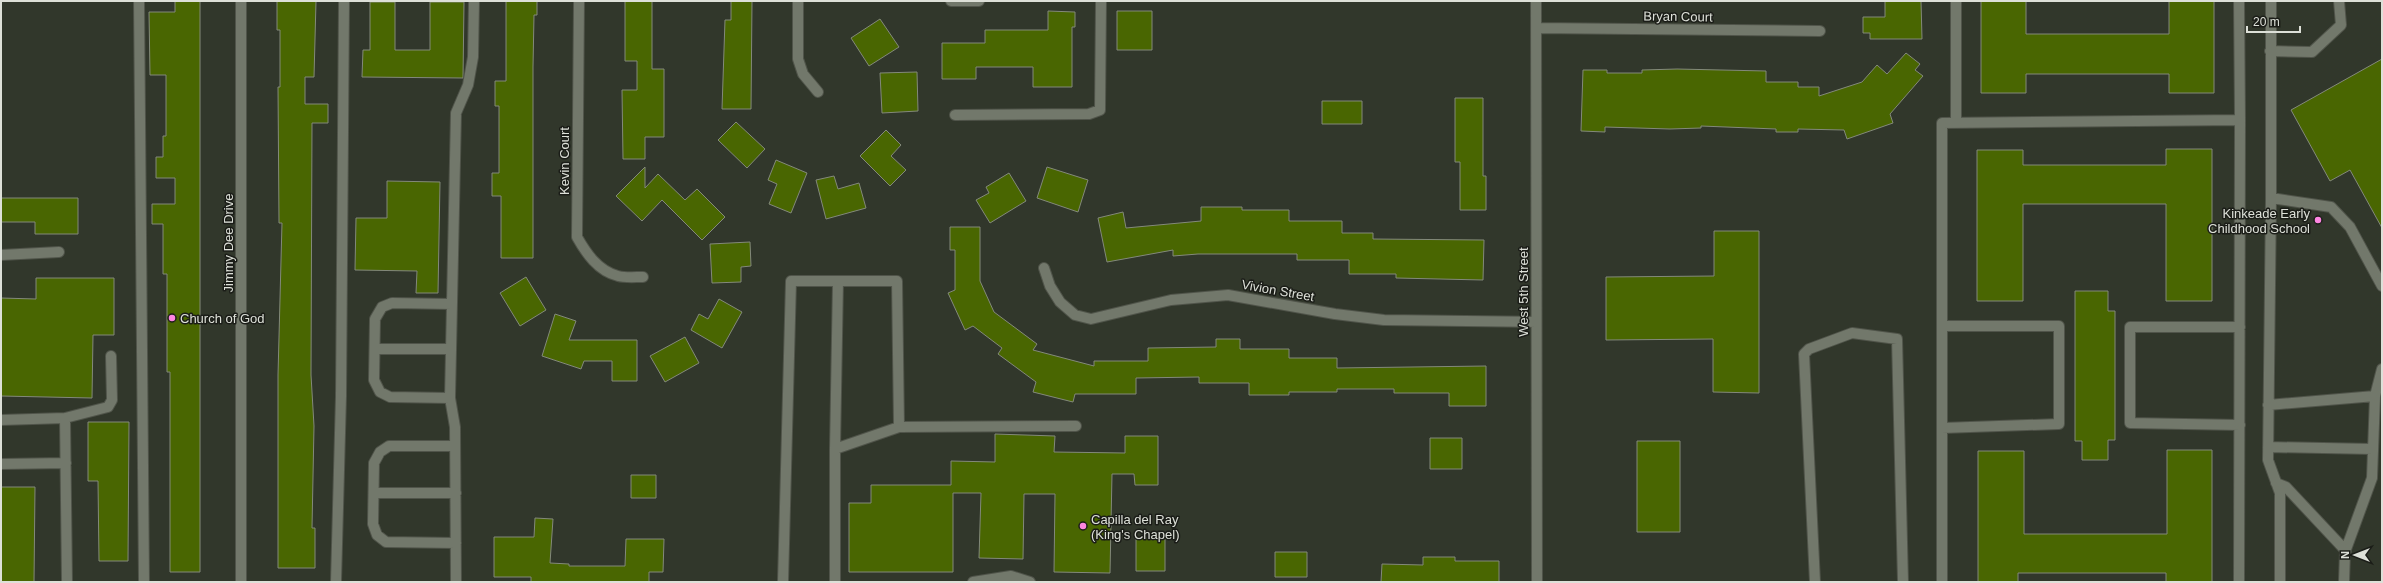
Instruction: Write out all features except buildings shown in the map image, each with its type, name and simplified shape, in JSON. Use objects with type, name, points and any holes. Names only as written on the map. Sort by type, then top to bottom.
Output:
[{"type":"street","points":[[139,1],[144,582]]},
{"type":"street","name":"Jimmy Dee Drive","points":[[241,1],[241,582]]},
{"type":"street","points":[[336,582],[341,396],[344,1]]},
{"type":"street","points":[[456,582],[455,428],[450,398],[456,113],[468,85],[473,57],[474,1]]},
{"type":"street","name":"Kevin Court","points":[[579,1],[577,237],[586,253],[597,265],[617,276],[643,277]]},
{"type":"street","points":[[798,1],[798,59],[803,74],[818,92]]},
{"type":"street","points":[[951,1],[979,1]]},
{"type":"street","points":[[955,115],[1089,114],[1100,110],[1101,1]]},
{"type":"street","name":"West 5th Street","points":[[1536,1],[1537,582]]},
{"type":"street","points":[[1956,1],[1956,123]]},
{"type":"street","points":[[2239,1],[2239,582]]},
{"type":"street","points":[[2271,1],[2271,198],[2268,460],[2280,493],[2280,582]]},
{"type":"street","points":[[2270,51],[2312,52],[2341,25],[2340,1]]},
{"type":"street","name":"Bryan Court","points":[[1536,28],[1820,30]]},
{"type":"street","points":[[1942,582],[1942,124],[2240,120]]},
{"type":"street","points":[[2271,198],[2331,207],[2350,227],[2382,286]]},
{"type":"street","points":[[1,255],[59,252]]},
{"type":"street","name":"Vivion Street","points":[[1044,268],[1050,286],[1060,302],[1075,315],[1091,319],[1171,300],[1228,295],[1335,314],[1384,320],[1536,322]]},
{"type":"street","points":[[783,582],[791,280],[897,280],[898,426]]},
{"type":"street","points":[[835,582],[835,449],[838,280]]},
{"type":"street","points":[[450,398],[390,397],[380,392],[374,380],[375,319],[382,307],[392,304],[452,304]]},
{"type":"street","points":[[1942,326],[2059,326],[2058,424],[1942,428]]},
{"type":"street","points":[[2240,327],[2130,327],[2130,423],[2240,425]]},
{"type":"street","points":[[1815,582],[1804,354],[1809,349],[1852,333],[1897,339],[1903,582]]},
{"type":"street","points":[[375,349],[451,349]]},
{"type":"street","points":[[1,420],[65,418],[108,407],[112,400],[111,356]]},
{"type":"street","points":[[2344,582],[2346,551],[2372,478],[2375,396],[2382,369]]},
{"type":"street","points":[[2268,405],[2375,396]]},
{"type":"street","points":[[65,418],[67,582]]},
{"type":"street","points":[[835,449],[898,426],[1076,426]]},
{"type":"street","points":[[455,446],[389,446],[380,452],[374,463],[373,524],[377,535],[386,542],[456,543]]},
{"type":"street","points":[[2268,447],[2373,449]]},
{"type":"street","points":[[1,464],[66,464]]},
{"type":"street","points":[[2276,483],[2286,487],[2346,551]]},
{"type":"street","points":[[374,493],[456,493]]},
{"type":"street","points":[[973,582],[1011,576],[1030,582]]},
{"type":"place","name":"Kinkeade Early Childhood School","points":[[2318,220]]},
{"type":"place","name":"Church of God","points":[[172,318]]},
{"type":"place","name":"Capilla del Ray (King's Chapel)","points":[[1083,526]]}]
